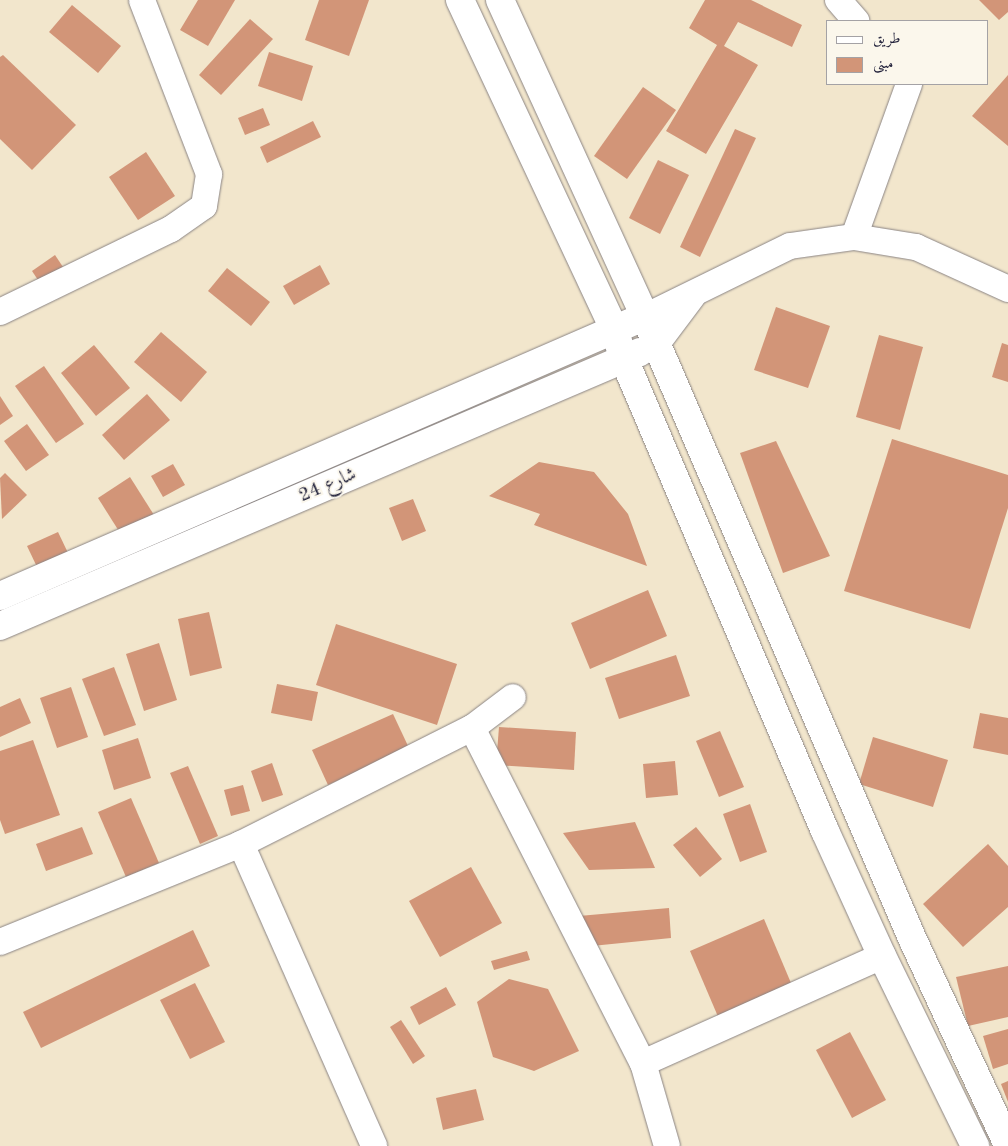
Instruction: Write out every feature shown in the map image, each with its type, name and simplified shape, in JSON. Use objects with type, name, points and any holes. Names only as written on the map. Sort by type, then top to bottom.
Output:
[{"type":"street","points":[[0,312],[171,229],[204,206],[209,174],[142,0]]},
{"type":"street","points":[[460,0],[614,329],[624,359],[825,831],[882,956],[975,1146]]},
{"type":"street","points":[[500,0],[645,317],[912,938],[1008,1145]]},
{"type":"street","points":[[838,0],[855,20]]},
{"type":"street","points":[[854,237],[909,85]]},
{"type":"street","points":[[645,317],[790,246],[854,237],[916,247],[1008,290]]},
{"type":"street","points":[[656,346],[694,294]]},
{"type":"street","name":"شارع 24","points":[[0,596],[645,317]]},
{"type":"street","name":"شارع 24","points":[[0,626],[656,346]]},
{"type":"street","points":[[0,942],[241,844],[472,728],[513,697]]},
{"type":"street","points":[[472,728],[643,1063],[667,1146]]},
{"type":"street","points":[[241,844],[374,1146]]},
{"type":"street","points":[[643,1063],[882,956]]},
{"type":"building","points":[[198,0],[235,0],[208,46],[180,30]]},
{"type":"building","points":[[319,0],[369,0],[349,56],[305,40]]},
{"type":"building","points":[[705,0],[751,0],[802,25],[792,47],[738,22],[724,46],[758,65],[706,154],[666,131],[717,45],[689,28]]},
{"type":"building","points":[[979,0],[1008,0],[1008,12],[999,20]]},
{"type":"building","points":[[72,5],[121,46],[98,73],[49,32]]},
{"type":"building","points":[[250,19],[273,39],[221,95],[199,75]]},
{"type":"building","points":[[269,52],[313,66],[302,101],[258,86]]},
{"type":"building","points":[[3,55],[76,125],[32,170],[0,139],[0,57]]},
{"type":"building","points":[[1008,75],[1008,146],[972,116]]},
{"type":"building","points":[[643,87],[676,110],[627,179],[594,156]]},
{"type":"building","points":[[263,108],[270,125],[245,135],[238,118]]},
{"type":"building","points":[[313,121],[321,137],[267,163],[260,147]]},
{"type":"building","points":[[735,129],[756,138],[700,257],[680,247]]},
{"type":"building","points":[[146,152],[175,196],[138,220],[109,177]]},
{"type":"building","points":[[658,160],[689,175],[660,234],[629,218]]},
{"type":"building","points":[[55,255],[67,273],[44,289],[32,271]]},
{"type":"building","points":[[320,265],[330,284],[294,305],[283,286]]},
{"type":"building","points":[[227,268],[270,302],[251,326],[208,291]]},
{"type":"building","points":[[776,307],[830,326],[808,388],[754,370]]},
{"type":"building","points":[[161,332],[207,372],[181,402],[134,362]]},
{"type":"building","points":[[879,335],[923,347],[900,430],[856,417]]},
{"type":"building","points":[[1002,343],[1008,345],[1008,382],[992,377]]},
{"type":"building","points":[[94,345],[130,388],[96,416],[61,373]]},
{"type":"building","points":[[44,366],[84,424],[56,443],[15,386]]},
{"type":"building","points":[[147,394],[170,420],[124,460],[102,435]]},
{"type":"building","points":[[0,396],[13,416],[0,425]]},
{"type":"building","points":[[27,424],[49,455],[26,471],[4,441]]},
{"type":"building","points":[[892,439],[1008,475],[1008,508],[970,629],[844,591]]},
{"type":"building","points":[[776,441],[830,556],[783,573],[740,453]]},
{"type":"building","points":[[539,462],[594,472],[628,514],[647,566],[534,525],[540,514],[489,496]]},
{"type":"building","points":[[173,464],[185,485],[163,497],[151,476]]},
{"type":"building","points":[[5,473],[27,495],[2,519],[0,478]]},
{"type":"building","points":[[130,477],[154,515],[122,536],[98,498]]},
{"type":"building","points":[[413,499],[426,531],[402,541],[389,508]]},
{"type":"building","points":[[58,532],[69,555],[38,569],[27,546]]},
{"type":"building","points":[[648,590],[667,636],[590,669],[571,623]]},
{"type":"building","points":[[209,612],[222,668],[190,676],[178,619]]},
{"type":"building","points":[[336,624],[457,664],[437,725],[316,685]]},
{"type":"building","points":[[159,643],[177,700],[144,711],[126,654]]},
{"type":"building","points":[[676,655],[690,696],[619,719],[605,678]]},
{"type":"building","points":[[114,667],[136,725],[104,736],[82,679]]},
{"type":"building","points":[[277,684],[318,692],[312,721],[271,713]]},
{"type":"building","points":[[71,687],[88,737],[57,748],[40,698]]},
{"type":"building","points":[[20,698],[31,723],[0,737],[0,707]]},
{"type":"building","points":[[980,713],[1008,718],[1008,755],[973,748]]},
{"type":"building","points":[[393,714],[409,748],[328,785],[312,750]]},
{"type":"building","points":[[499,727],[576,732],[574,770],[496,765]]},
{"type":"building","points":[[720,731],[744,787],[719,797],[696,741]]},
{"type":"building","points":[[873,737],[948,760],[933,807],[859,784]]},
{"type":"building","points":[[138,738],[151,778],[114,790],[102,750]]},
{"type":"building","points":[[33,740],[60,815],[5,834],[0,820],[0,751]]},
{"type":"building","points":[[675,761],[678,795],[646,798],[643,764]]},
{"type":"building","points":[[272,763],[283,795],[262,802],[251,771]]},
{"type":"building","points":[[188,766],[218,836],[200,844],[170,773]]},
{"type":"building","points":[[243,785],[250,811],[231,816],[224,790]]},
{"type":"building","points":[[131,798],[159,863],[126,877],[98,812]]},
{"type":"building","points":[[750,804],[767,852],[740,862],[723,814]]},
{"type":"building","points":[[635,822],[655,868],[589,870],[563,833]]},
{"type":"building","points":[[82,827],[93,854],[46,871],[36,844]]},
{"type":"building","points":[[696,827],[722,859],[700,877],[673,845]]},
{"type":"building","points":[[988,844],[1008,866],[1008,907],[963,947],[923,904]]},
{"type":"building","points":[[471,867],[502,923],[440,957],[409,901]]},
{"type":"building","points":[[669,908],[671,938],[582,947],[579,916]]},
{"type":"building","points":[[764,919],[799,1002],[725,1033],[690,951]]},
{"type":"building","points":[[193,930],[210,966],[41,1048],[23,1012]]},
{"type":"building","points":[[527,951],[530,960],[494,970],[491,961]]},
{"type":"building","points":[[1008,966],[1008,1017],[968,1026],[956,977]]},
{"type":"building","points":[[509,979],[548,989],[579,1051],[534,1071],[493,1057],[477,1002]]},
{"type":"building","points":[[195,983],[225,1042],[190,1059],[160,1000]]},
{"type":"building","points":[[446,987],[456,1005],[419,1025],[410,1007]]},
{"type":"building","points":[[401,1020],[425,1056],[413,1064],[390,1027]]},
{"type":"building","points":[[1008,1029],[1008,1064],[993,1069],[983,1036]]},
{"type":"building","points":[[850,1032],[886,1100],[852,1118],[816,1050]]},
{"type":"building","points":[[1008,1081],[1008,1102],[1001,1084]]},
{"type":"building","points":[[476,1089],[484,1120],[443,1130],[436,1098]]}]
